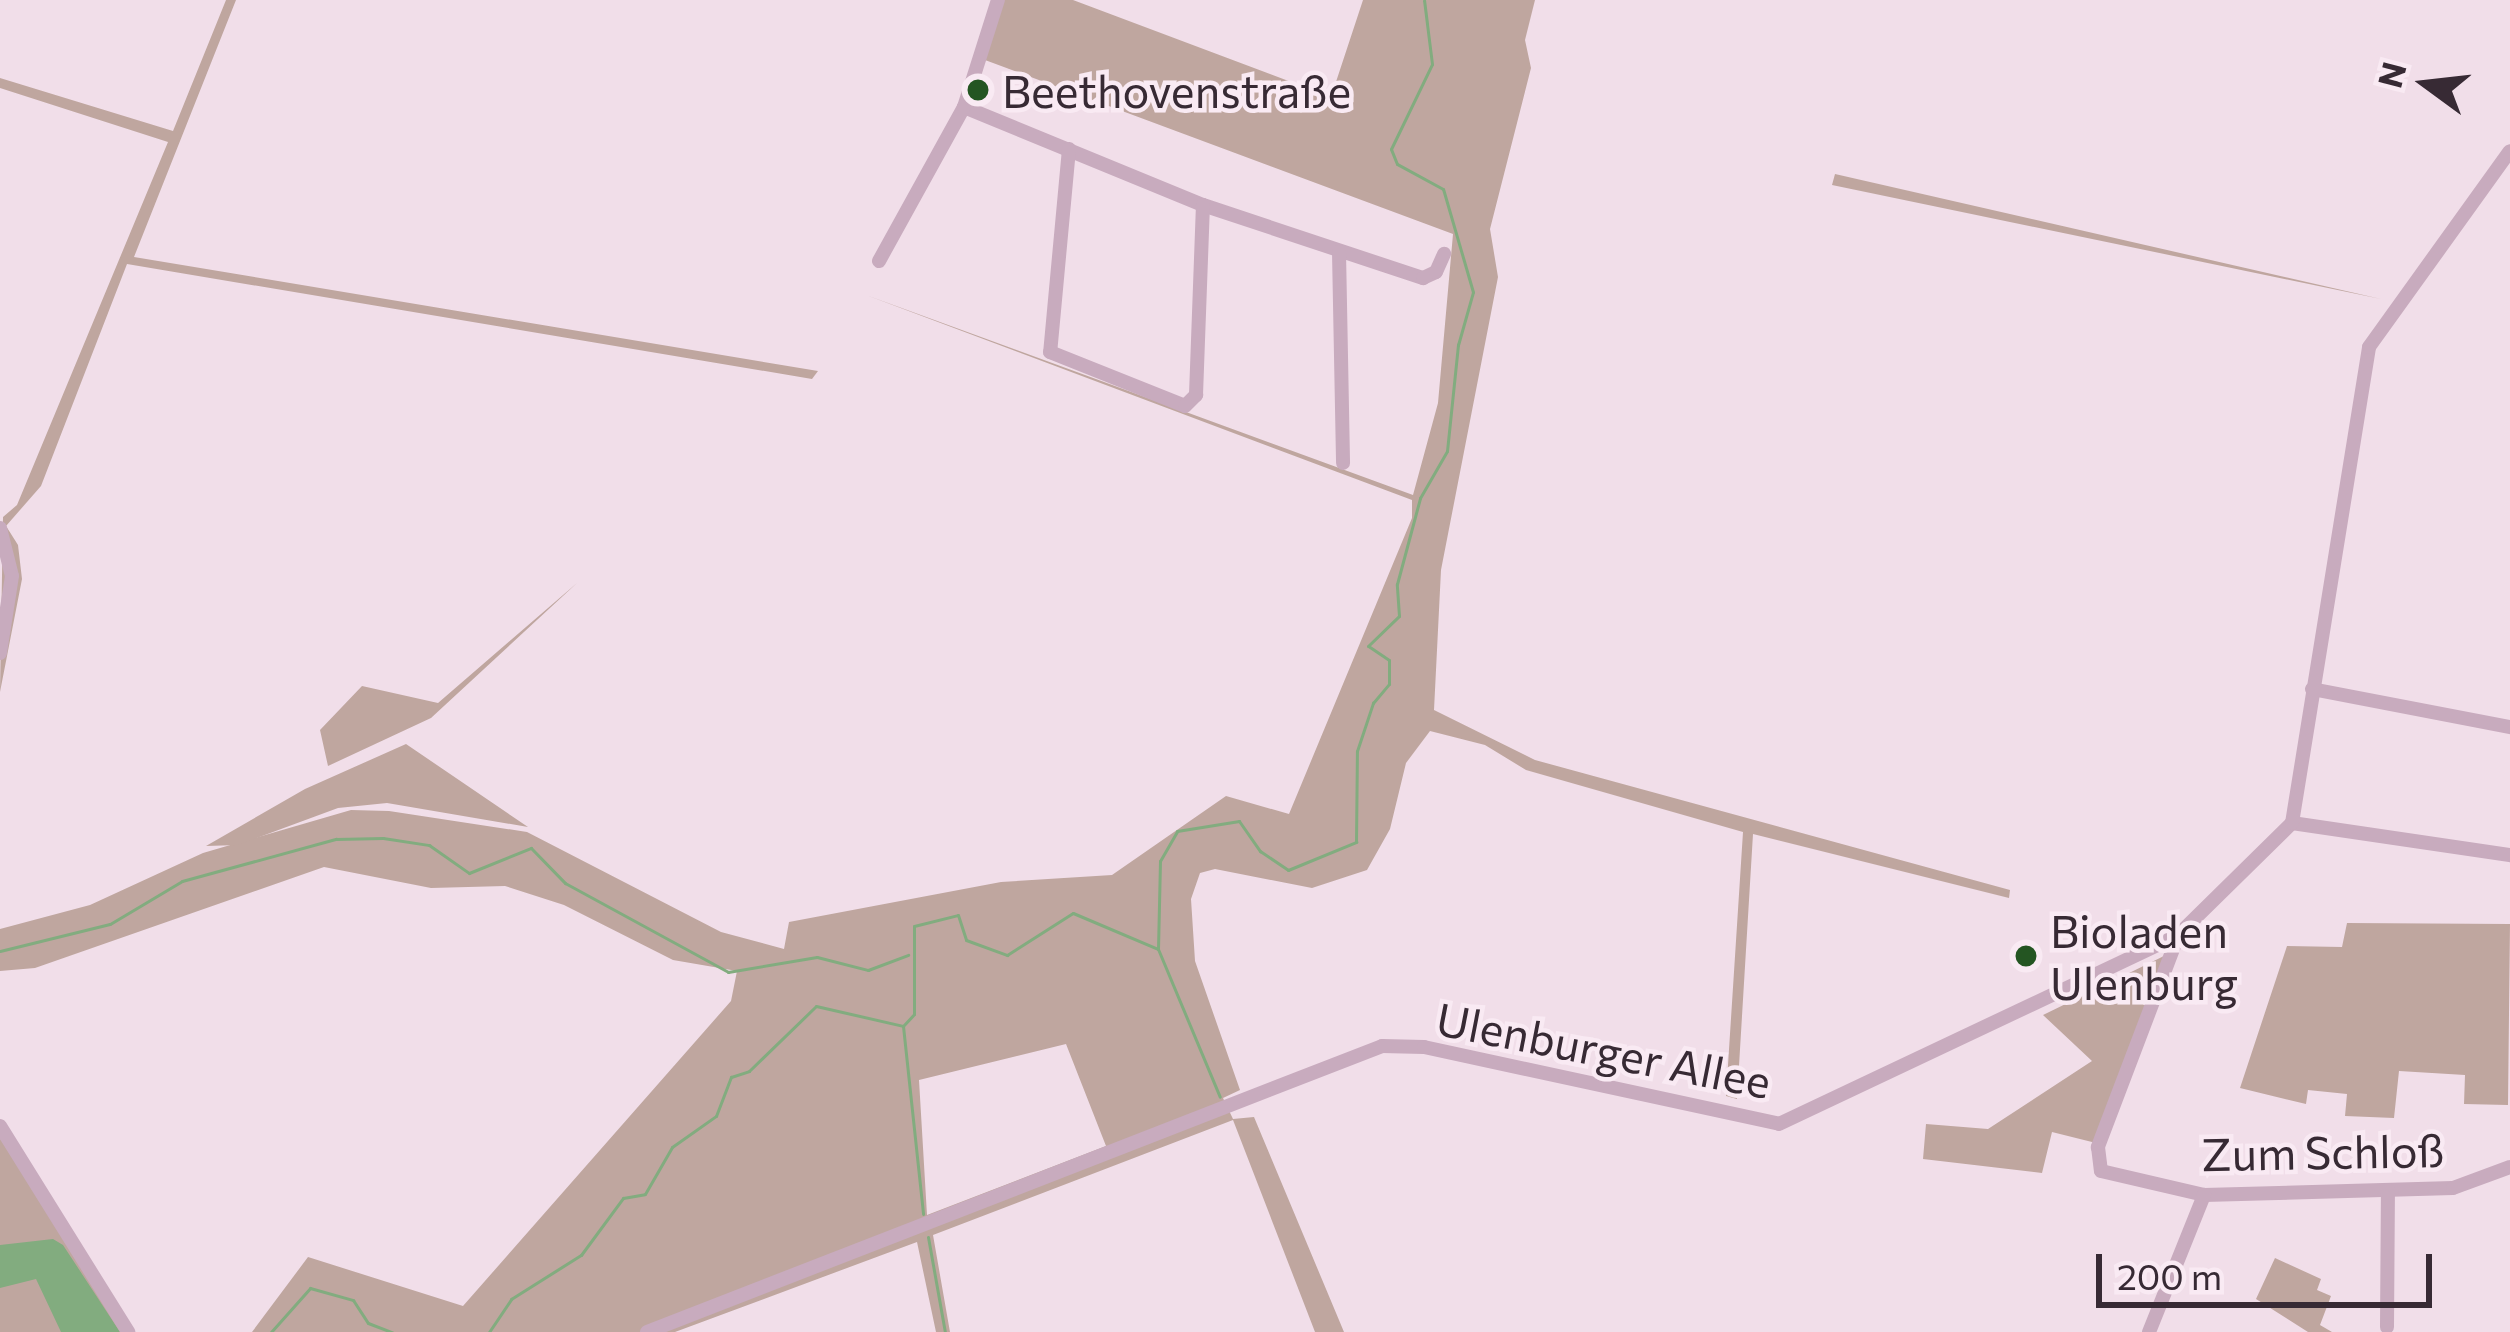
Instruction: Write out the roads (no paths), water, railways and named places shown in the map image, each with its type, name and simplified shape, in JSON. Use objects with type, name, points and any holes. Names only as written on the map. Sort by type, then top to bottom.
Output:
[{"type":"street","points":[[879,261],[964,107],[998,0]]},
{"type":"street","points":[[964,107],[1203,205],[1423,278],[1444,254]]},
{"type":"street","points":[[1069,149],[1050,352],[1193,403],[1203,205]]},
{"type":"street","points":[[2510,151],[2369,346],[2291,823],[2510,855]]},
{"type":"street","points":[[1339,252],[1342,463]]},
{"type":"street","points":[[0,527],[12,564],[0,652]]},
{"type":"street","points":[[2312,689],[2510,727]]},
{"type":"street","name":"Ulenburger Allee","points":[[647,1332],[1382,1046],[1424,1047],[1779,1124],[2178,935],[2291,823]]},
{"type":"street","name":"Zum Schloß","points":[[2178,935],[2098,1163],[2110,1176],[2204,1195],[2453,1188],[2510,1167]]},
{"type":"street","points":[[0,1126],[128,1332]]},
{"type":"street","points":[[2387,1327],[2388,1190]]},
{"type":"street","points":[[2149,1332],[2204,1195]]},
{"type":"waterway","points":[[489,1332],[511,1299],[581,1255],[623,1198],[645,1194],[672,1147],[716,1116],[731,1077],[749,1071],[816,1006],[903,1026],[914,1014],[914,926],[958,915],[966,940],[1007,955],[1073,913],[1158,949],[1160,861],[1177,831],[1239,821],[1260,851],[1288,870],[1356,842],[1357,751],[1373,703],[1389,684],[1389,660],[1368,646],[1399,616],[1397,584],[1420,498],[1447,451],[1458,345],[1473,292],[1443,189],[1397,164],[1391,149],[1432,64],[1424,0]]},
{"type":"waterway","points":[[0,951],[110,924],[182,881],[336,839],[383,838],[429,845],[469,873],[531,848],[565,883],[728,972],[817,957],[868,970],[908,955]]},
{"type":"waterway","points":[[1158,949],[1220,1097]]},
{"type":"waterway","points":[[903,1026],[923,1214]]},
{"type":"waterway","points":[[928,1237],[945,1332]]},
{"type":"waterway","points":[[271,1332],[310,1288],[353,1300],[368,1323],[392,1332]]},
{"type":"place","name":"Beethovenstraße","points":[[978,90]]},
{"type":"place","name":"Bioladen Ulenburg","points":[[2026,956]]}]
